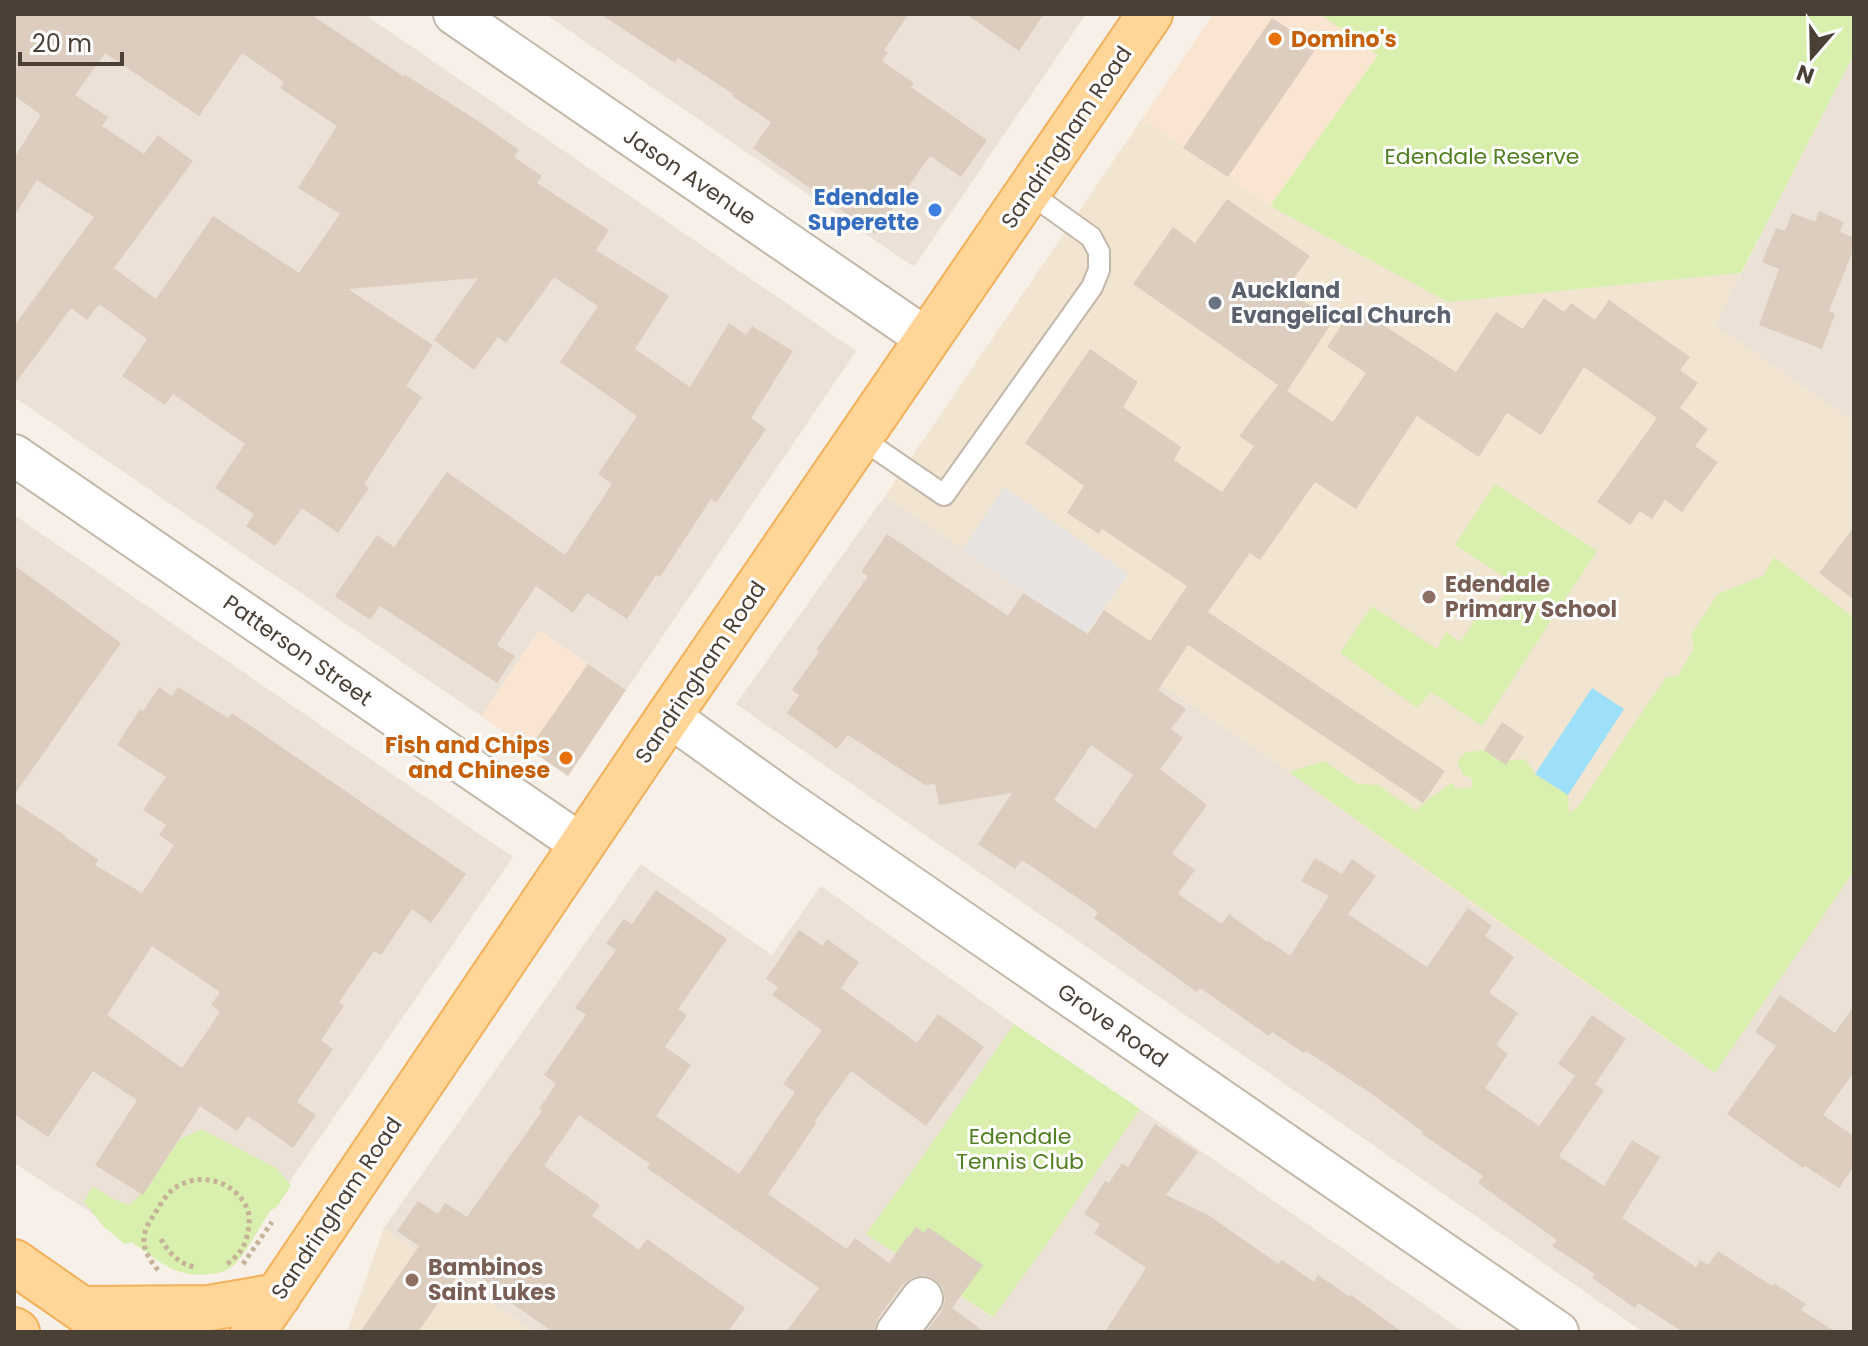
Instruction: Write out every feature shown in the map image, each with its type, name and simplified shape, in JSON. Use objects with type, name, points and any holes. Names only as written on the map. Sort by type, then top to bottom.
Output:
[{"type":"main road","name":"Sandringham Road","points":[[253,1332],[281,1314],[400,1112],[1150,14]]},
{"type":"main road","points":[[14,1262],[99,1320],[209,1308],[281,1314]]},
{"type":"street","name":"Jason Avenue","points":[[454,14],[927,339]]},
{"type":"street","name":"Patterson Street","points":[[14,455],[582,845]]},
{"type":"street","name":"Grove Road","points":[[669,716],[797,808],[1558,1332]]},
{"type":"street","points":[[897,1332],[922,1298]]},
{"type":"lane","points":[[859,437],[944,495],[1092,287],[1099,270],[1099,252],[1091,237],[1028,192]]},
{"type":"path","points":[[164,1276],[151,1262],[144,1244],[145,1231],[172,1190],[190,1180],[209,1179],[231,1188],[244,1201],[250,1215],[248,1238],[244,1246],[234,1260],[218,1267]]},
{"type":"path","points":[[161,1239],[175,1259],[203,1269]]},
{"type":"shaded area","points":[[14,14],[364,14],[856,351],[626,690],[539,630],[481,716],[14,397]]},
{"type":"shaded area","points":[[545,14],[1086,14],[914,267]]},
{"type":"shaded area","points":[[1213,14],[1320,14],[1379,55],[1270,206],[1142,119]]},
{"type":"shaded area","points":[[1854,54],[1854,422],[1715,325]]},
{"type":"shaded area","name":"Edendale Primary School","points":[[1142,119],[1270,206],[1448,302],[1741,273],[1716,325],[1854,422],[1854,871],[1715,1073],[1426,872],[1289,772],[885,496]]},
{"type":"shaded area","points":[[1004,487],[1128,574],[1086,634],[962,550]]},
{"type":"shaded area","points":[[885,496],[1289,772],[1426,872],[1714,1073],[1854,871],[1854,1332],[1643,1332],[736,704]]},
{"type":"shaded area","points":[[14,515],[513,857],[279,1197],[121,1232],[14,1163]]},
{"type":"shaded area","points":[[539,630],[626,690],[568,776],[481,716]]},
{"type":"shaded area","points":[[641,864],[772,955],[821,886],[1014,1024],[867,1234],[992,1317],[1140,1109],[1464,1332],[535,1332],[384,1228]]},
{"type":"shaded area","name":"Bambinos Saint Lukes","points":[[384,1228],[535,1332],[347,1332]]},
{"type":"green space","name":"Edendale Reserve","points":[[1320,14],[1854,14],[1854,54],[1741,273],[1448,302],[1270,206],[1378,55]]},
{"type":"green space","points":[[1495,484],[1597,551],[1482,726],[1431,692],[1417,708],[1340,653],[1372,606],[1437,649],[1446,632],[1460,642],[1478,615],[1485,618],[1514,583],[1455,545]]},
{"type":"green space","points":[[1774,557],[1854,618],[1854,871],[1715,1073],[1289,772],[1324,761],[1358,784],[1378,785],[1416,811],[1452,783],[1456,789],[1472,787],[1472,778],[1463,775],[1457,762],[1466,752],[1484,750],[1508,761],[1525,759],[1535,774],[1568,795],[1569,813],[1578,807],[1666,677],[1678,676],[1694,648],[1691,635],[1718,594],[1763,576]]},
{"type":"green space","name":"Edendale Tennis Club","points":[[1014,1024],[1140,1109],[993,1317],[866,1234]]},
{"type":"green space","points":[[201,1129],[276,1168],[291,1185],[234,1265],[221,1272],[198,1275],[168,1267],[132,1242],[125,1244],[103,1226],[84,1202],[93,1186],[129,1205],[148,1187],[179,1140]]},
{"type":"water","points":[[1592,688],[1624,709],[1568,795],[1535,774]]},
{"type":"building","points":[[14,14],[310,14],[519,150],[514,157],[542,176],[537,183],[609,230],[596,250],[669,296],[635,349],[690,387],[729,323],[746,335],[752,326],[793,351],[751,418],[766,429],[716,503],[711,499],[660,577],[656,575],[627,619],[587,593],[573,613],[536,586],[497,645],[515,656],[497,683],[380,606],[370,620],[335,596],[377,535],[394,547],[447,472],[565,555],[612,484],[598,474],[637,416],[560,362],[598,306],[554,277],[506,343],[498,337],[474,370],[434,340],[478,278],[348,289],[433,345],[406,386],[422,397],[364,484],[369,488],[338,533],[302,508],[275,546],[246,526],[254,514],[215,488],[245,444],[173,394],[165,405],[122,376],[147,339],[99,304],[87,320],[71,308],[14,385],[14,326],[94,217],[37,180],[14,216],[14,158],[41,115],[14,95]],"holes":[[[105,53],[199,116],[242,53],[284,82],[280,88],[337,126],[298,188],[340,214],[299,273],[213,216],[156,299],[114,268],[193,161],[158,135],[144,154],[102,126],[108,117],[75,95]]]},
{"type":"building","points":[[600,14],[909,14],[884,50],[888,53],[882,61],[914,83],[911,87],[987,140],[961,177],[930,156],[875,234],[753,148],[771,122],[678,58],[675,63]]},
{"type":"building","points":[[966,14],[1044,14],[1019,51]]},
{"type":"building","points":[[1272,18],[1317,47],[1228,177],[1183,148]]},
{"type":"building","points":[[1227,199],[1310,256],[1286,289],[1333,321],[1287,391],[1133,284],[1173,227],[1195,243]]},
{"type":"building","points":[[1819,211],[1844,222],[1840,232],[1854,238],[1854,248],[1829,311],[1835,314],[1822,349],[1759,325],[1779,269],[1762,262],[1776,228],[1785,231],[1792,213],[1815,222]]},
{"type":"building","points":[[1544,298],[1564,312],[1571,303],[1595,320],[1609,300],[1690,357],[1680,370],[1698,383],[1680,408],[1708,429],[1695,446],[1718,462],[1682,512],[1665,500],[1652,519],[1640,511],[1630,525],[1597,502],[1657,418],[1584,367],[1541,435],[1507,413],[1479,457],[1417,416],[1356,509],[1315,482],[1260,560],[1250,553],[1208,612],[1445,771],[1423,803],[1188,645],[1158,690],[1186,709],[1171,729],[1183,738],[1160,769],[1207,805],[1172,854],[1195,870],[1178,894],[1222,924],[1229,914],[1290,956],[1329,896],[1301,881],[1315,858],[1342,874],[1352,859],[1376,876],[1348,914],[1427,967],[1468,908],[1492,926],[1485,936],[1514,957],[1489,993],[1518,1013],[1496,1045],[1508,1054],[1485,1088],[1539,1126],[1575,1076],[1558,1064],[1592,1015],[1626,1039],[1595,1084],[1604,1090],[1559,1156],[1604,1186],[1632,1140],[1660,1157],[1622,1218],[1696,1267],[1700,1260],[1708,1265],[1718,1251],[1806,1304],[1801,1310],[1836,1332],[1683,1332],[1638,1303],[1635,1308],[1592,1278],[1595,1274],[1552,1246],[1557,1240],[1478,1183],[1483,1176],[1422,1134],[1372,1094],[1306,1051],[1304,1053],[1272,1032],[1269,1036],[1200,988],[1197,992],[1094,918],[1098,912],[1022,860],[1015,869],[978,844],[1012,793],[939,805],[935,784],[925,785],[848,735],[837,749],[787,713],[799,695],[792,690],[868,576],[861,572],[887,534],[1008,616],[1023,593],[1088,634],[1104,610],[1150,641],[1187,586],[1102,529],[1099,534],[1067,513],[1084,486],[1025,443],[1090,349],[1138,382],[1123,407],[1181,447],[1174,460],[1222,492],[1254,446],[1239,436],[1278,385],[1333,422],[1366,373],[1327,347],[1354,306],[1456,372],[1496,312],[1523,329]],"holes":[[[1091,745],[1133,775],[1096,829],[1054,800]]]},
{"type":"building","points":[[1854,527],[1854,600],[1819,573]]},
{"type":"building","points":[[14,565],[121,643],[14,795]]},
{"type":"building","points":[[588,664],[626,690],[568,776],[529,749]]},
{"type":"building","points":[[159,687],[172,696],[178,687],[228,718],[232,713],[466,874],[431,923],[412,909],[381,955],[374,951],[339,1002],[344,1006],[321,1040],[333,1049],[297,1102],[316,1115],[293,1148],[248,1116],[237,1131],[200,1106],[143,1195],[95,1165],[137,1100],[93,1071],[48,1137],[14,1114],[14,802],[99,860],[95,865],[142,893],[174,845],[159,835],[166,825],[143,810],[166,777],[117,745],[140,709],[143,711]],"holes":[[[152,946],[220,992],[211,1005],[220,1012],[182,1068],[107,1015]]]},
{"type":"building","points":[[1502,722],[1524,737],[1506,765],[1484,750]]},
{"type":"building","points":[[656,890],[727,939],[678,1009],[687,1015],[665,1047],[691,1065],[656,1116],[739,1174],[795,1092],[783,1084],[822,1030],[772,995],[778,987],[766,979],[799,930],[823,946],[827,939],[859,962],[841,988],[917,1043],[938,1014],[984,1047],[926,1126],[851,1071],[768,1194],[847,1249],[855,1238],[889,1263],[916,1227],[924,1233],[928,1227],[983,1265],[952,1308],[985,1332],[926,1332],[941,1312],[945,1300],[943,1288],[936,1280],[924,1275],[912,1277],[903,1284],[878,1318],[874,1332],[786,1332],[819,1288],[647,1168],[650,1164],[579,1115],[544,1166],[600,1205],[592,1216],[639,1250],[647,1239],[745,1308],[728,1332],[553,1332],[507,1300],[510,1297],[464,1266],[418,1332],[360,1332],[419,1246],[397,1231],[418,1201],[438,1214],[445,1203],[467,1217],[542,1111],[539,1109],[556,1084],[544,1075],[586,1015],[575,1008],[616,950],[606,944],[624,919],[632,924]]},
{"type":"building","points":[[1780,995],[1835,1033],[1854,1006],[1854,1072],[1823,1115],[1854,1136],[1854,1166],[1839,1188],[1805,1166],[1803,1168],[1727,1114],[1776,1046],[1755,1032]]},
{"type":"building","points":[[1155,1124],[1198,1152],[1166,1195],[1210,1216],[1278,1264],[1282,1260],[1314,1282],[1318,1275],[1402,1332],[1105,1332],[1146,1268],[1094,1233],[1100,1224],[1084,1214],[1105,1181],[1109,1183],[1122,1163],[1128,1167]]},
{"type":"place","name":"Domino's","points":[[1275,39]]},
{"type":"place","name":"Edendale Superette","points":[[935,210]]},
{"type":"place","name":"Auckland Evangelical Church","points":[[1215,303]]},
{"type":"place","name":"Edendale Primary School","points":[[1429,597]]},
{"type":"place","name":"Fish and Chips and Chinese","points":[[566,758]]},
{"type":"place","name":"Bambinos Saint Lukes","points":[[412,1280]]}]
